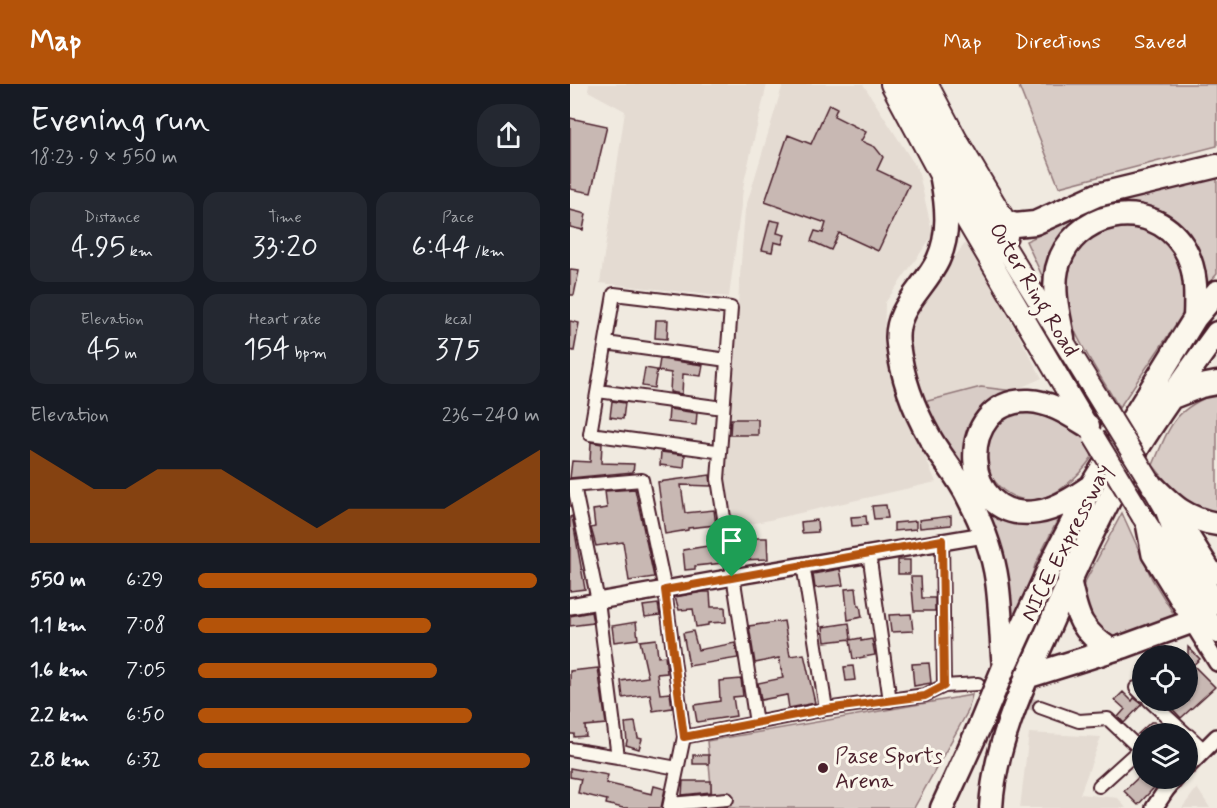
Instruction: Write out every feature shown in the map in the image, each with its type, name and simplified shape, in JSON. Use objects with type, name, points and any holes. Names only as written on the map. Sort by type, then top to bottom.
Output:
[{"type":"highway","name":"Outer Ring Road","points":[[891,84],[942,179],[1142,516],[1190,576]]},
{"type":"highway","name":"Outer Ring Road","points":[[920,86],[944,146],[1165,508],[1190,576]]},
{"type":"highway","points":[[920,86],[957,140],[1006,222],[1008,252]]},
{"type":"highway","points":[[1006,222],[1015,225],[1035,223],[1096,195],[1217,166]]},
{"type":"highway","points":[[942,179],[947,205],[944,243],[937,261],[899,321],[897,342],[903,376],[912,402],[930,438],[976,494],[1011,510],[1038,512],[1064,503],[1091,486]]},
{"type":"highway","points":[[1063,338],[1055,284],[1062,256],[1078,231],[1112,216],[1146,219],[1173,234],[1183,246],[1193,270],[1195,318]]},
{"type":"highway","name":"NICE Expressway","points":[[942,808],[1054,558],[1091,486],[1195,318],[1217,292]]},
{"type":"highway","name":"NICE Expressway","points":[[991,808],[992,785],[1026,677],[1069,579],[1138,447],[1217,333]]},
{"type":"highway","points":[[1170,398],[1201,386],[1217,383]]},
{"type":"highway","points":[[1004,667],[997,581],[984,535],[976,494],[978,477],[974,454],[981,428],[996,411],[1004,406],[1027,401],[1040,402],[1056,408],[1091,432]]},
{"type":"highway","points":[[1152,485],[1179,511],[1202,522],[1217,524]]},
{"type":"highway","points":[[1190,576],[1217,604]]},
{"type":"highway","points":[[1190,576],[1217,633]]},
{"type":"highway","points":[[1069,579],[1078,615],[1084,628],[1093,638],[1111,650]]},
{"type":"highway","points":[[1026,677],[1191,622]]},
{"type":"street","points":[[716,451],[590,434],[614,294],[731,308],[718,479],[756,723]]},
{"type":"street","points":[[606,343],[727,360]]},
{"type":"street","points":[[598,391],[723,408]]},
{"type":"street","points":[[618,757],[598,601],[572,486],[642,480],[665,590],[684,737],[670,806],[727,799]]},
{"type":"street","points":[[1165,508],[1190,533],[1217,576]]},
{"type":"street","points":[[1142,516],[1150,555],[1217,663]]},
{"type":"street","points":[[570,606],[942,540],[984,535]]},
{"type":"street","points":[[942,540],[944,686]]},
{"type":"street","points":[[869,553],[890,701]]},
{"type":"street","points":[[803,564],[826,709]]},
{"type":"street","points":[[684,737],[826,709],[925,696],[944,686],[978,684]]},
{"type":"street","points":[[1040,707],[1079,721],[1108,719],[1132,741]]},
{"type":"street","points":[[1161,711],[1175,723]]},
{"type":"street","points":[[1198,756],[1217,737]]},
{"type":"street","points":[[1198,744],[1204,750]]},
{"type":"street","points":[[570,749],[677,768]]},
{"type":"street","points":[[1099,786],[1132,758]]},
{"type":"street","points":[[1154,808],[1167,789]]},
{"type":"shaded area","points":[[589,84],[767,84],[744,182],[729,297],[600,283],[625,111],[588,91]]},
{"type":"shaded area","points":[[783,84],[863,84],[918,170],[933,235],[885,303],[884,342],[912,427],[936,482],[734,528],[725,473],[745,210]]},
{"type":"shaded area","points":[[1018,84],[1217,84],[1217,146],[1059,187]]},
{"type":"shaded area","points":[[1217,172],[1217,274],[1207,285],[1203,266],[1163,217],[1060,238],[1053,249],[1044,280],[1026,241],[1128,195]]},
{"type":"shaded area","points":[[1116,226],[1151,233],[1164,241],[1174,252],[1181,265],[1185,280],[1182,315],[1119,408],[1075,331],[1070,320],[1066,297],[1067,275],[1079,248],[1086,241]]},
{"type":"shaded area","points":[[967,241],[1042,378],[1013,391],[981,387],[924,402],[915,381],[906,330],[917,305]]},
{"type":"shaded area","points":[[981,387],[1013,391],[985,407],[970,425],[966,449],[969,480],[965,479],[924,402]]},
{"type":"shaded area","points":[[1217,393],[1217,520],[1181,497],[1153,465],[1169,429],[1182,412],[1191,405]]},
{"type":"shaded area","points":[[1018,411],[1047,411],[1088,438],[1092,457],[1059,491],[1033,500],[1017,498],[1003,490],[991,475],[986,458],[992,432],[1000,422]]},
{"type":"shaded area","points":[[986,503],[1020,522],[1036,522],[1059,517],[1035,565],[1020,620],[1012,628],[1003,555]]},
{"type":"shaded area","points":[[1122,513],[1152,579],[1175,616],[1115,642],[1104,636],[1078,595]]},
{"type":"shaded area","name":"Pase Sports Arena","points":[[972,695],[968,711],[914,808],[713,808],[707,741]]},
{"type":"shaded area","points":[[1029,733],[1101,737],[1080,794],[1118,798],[1126,808],[1020,808]]},
{"type":"shaded area","points":[[1198,789],[1210,808],[1182,808]]},
{"type":"building","points":[[829,104],[837,108],[834,116],[866,132],[861,141],[875,147],[883,157],[877,170],[909,185],[878,251],[839,233],[831,250],[811,241],[815,231],[823,233],[826,223],[765,202],[788,135],[811,144]]},
{"type":"building","points":[[570,118],[607,126],[591,193],[570,189]]},
{"type":"building","points":[[570,210],[586,214],[583,230],[570,227]]},
{"type":"building","points":[[770,220],[780,222],[777,233],[785,235],[782,244],[774,242],[772,252],[762,250]]},
{"type":"building","points":[[570,270],[579,271],[574,295],[570,295]]},
{"type":"building","points":[[656,320],[668,320],[667,339],[655,338]]},
{"type":"building","points":[[570,321],[579,323],[574,351],[570,350]]},
{"type":"building","points":[[660,359],[703,365],[701,376],[683,374],[682,394],[670,392],[671,373],[658,371]]},
{"type":"building","points":[[645,368],[657,370],[654,388],[642,386]]},
{"type":"building","points":[[612,401],[625,403],[623,419],[610,417]]},
{"type":"building","points":[[669,409],[697,413],[696,425],[668,422]]},
{"type":"building","points":[[731,419],[758,419],[758,435],[730,435]]},
{"type":"building","points":[[591,442],[602,444],[601,463],[634,464],[633,472],[570,478],[572,461],[590,462]]},
{"type":"building","points":[[661,452],[685,455],[684,468],[660,465]]},
{"type":"building","points":[[710,475],[711,486],[681,485],[685,513],[714,510],[716,525],[688,528],[688,530],[665,534],[658,482]]},
{"type":"building","points":[[635,489],[654,577],[629,581],[623,542],[596,546],[591,528],[595,527],[593,510],[607,508],[605,491]]},
{"type":"building","points":[[886,505],[888,518],[874,519],[872,506]]},
{"type":"building","points":[[572,516],[585,589],[570,591],[570,517]]},
{"type":"building","points":[[866,516],[867,525],[852,526],[851,517]]},
{"type":"building","points":[[951,516],[951,525],[920,528],[919,520]]},
{"type":"building","points":[[817,520],[818,532],[802,533],[801,522]]},
{"type":"building","points":[[916,521],[916,529],[894,531],[894,523]]},
{"type":"building","points":[[767,538],[768,559],[739,560],[737,540]]},
{"type":"building","points":[[720,544],[723,563],[695,566],[695,569],[685,570],[683,550]]},
{"type":"building","points":[[898,560],[910,560],[910,574],[898,574]]},
{"type":"building","points":[[840,569],[843,585],[815,588],[813,574]]},
{"type":"building","points":[[911,577],[921,577],[922,598],[935,598],[935,611],[914,611]]},
{"type":"building","points":[[856,588],[862,617],[848,620],[845,589]]},
{"type":"building","points":[[710,592],[711,607],[725,607],[726,622],[708,623],[708,625],[696,627],[693,609],[679,610],[675,597]]},
{"type":"building","points":[[658,604],[660,615],[645,617],[643,606]]},
{"type":"building","points":[[591,612],[593,623],[570,626],[570,616]]},
{"type":"building","points":[[911,614],[913,631],[891,632],[889,615]]},
{"type":"building","points":[[784,621],[790,656],[804,654],[815,703],[789,708],[787,695],[761,700],[758,683],[783,678],[779,658],[755,663],[749,626]]},
{"type":"building","points":[[636,622],[638,639],[614,642],[612,626]]},
{"type":"building","points":[[849,623],[851,639],[825,642],[823,627]]},
{"type":"building","points":[[693,631],[698,650],[735,643],[738,658],[689,666],[683,633]]},
{"type":"building","points":[[861,638],[861,641],[872,639],[875,655],[853,659],[850,640]]},
{"type":"building","points":[[656,639],[658,657],[665,656],[667,673],[657,674],[660,694],[670,693],[672,708],[653,711],[650,694],[623,698],[621,681],[648,677],[640,641]]},
{"type":"building","points":[[929,663],[931,683],[914,686],[912,664]]},
{"type":"building","points":[[853,666],[855,680],[846,681],[844,667]]},
{"type":"building","points":[[598,668],[606,724],[585,726],[586,736],[574,737],[574,734],[570,734],[570,671]]},
{"type":"building","points":[[1198,670],[1215,687],[1198,702]]},
{"type":"building","points":[[741,679],[743,696],[733,697],[736,716],[697,722],[694,705],[720,701],[719,681]]},
{"type":"building","points":[[1123,692],[1132,701],[1132,711],[1135,711],[1124,723],[1118,717],[1125,709],[1115,700]]},
{"type":"building","points":[[1174,711],[1189,711],[1181,718]]},
{"type":"building","points":[[635,722],[638,738],[642,739],[639,749],[626,745],[625,723]]},
{"type":"building","points":[[693,755],[709,755],[709,764],[693,764]]},
{"type":"building","points":[[570,768],[608,775],[606,783],[652,794],[654,786],[665,789],[661,808],[623,808],[606,804],[607,800],[578,793],[581,779],[570,777]]},
{"type":"building","points":[[683,781],[711,781],[711,792],[682,795]]},
{"type":"building","points":[[1132,783],[1132,789],[1153,789],[1138,805],[1124,791]]},
{"type":"tunnel","points":[[990,688],[1040,707]]},
{"type":"place","name":"Pase Sports Arena","points":[[823,768]]},
{"type":"route","points":[[942,540],[944,686],[925,696],[826,709],[684,737],[665,590],[732,577],[942,540]]}]
